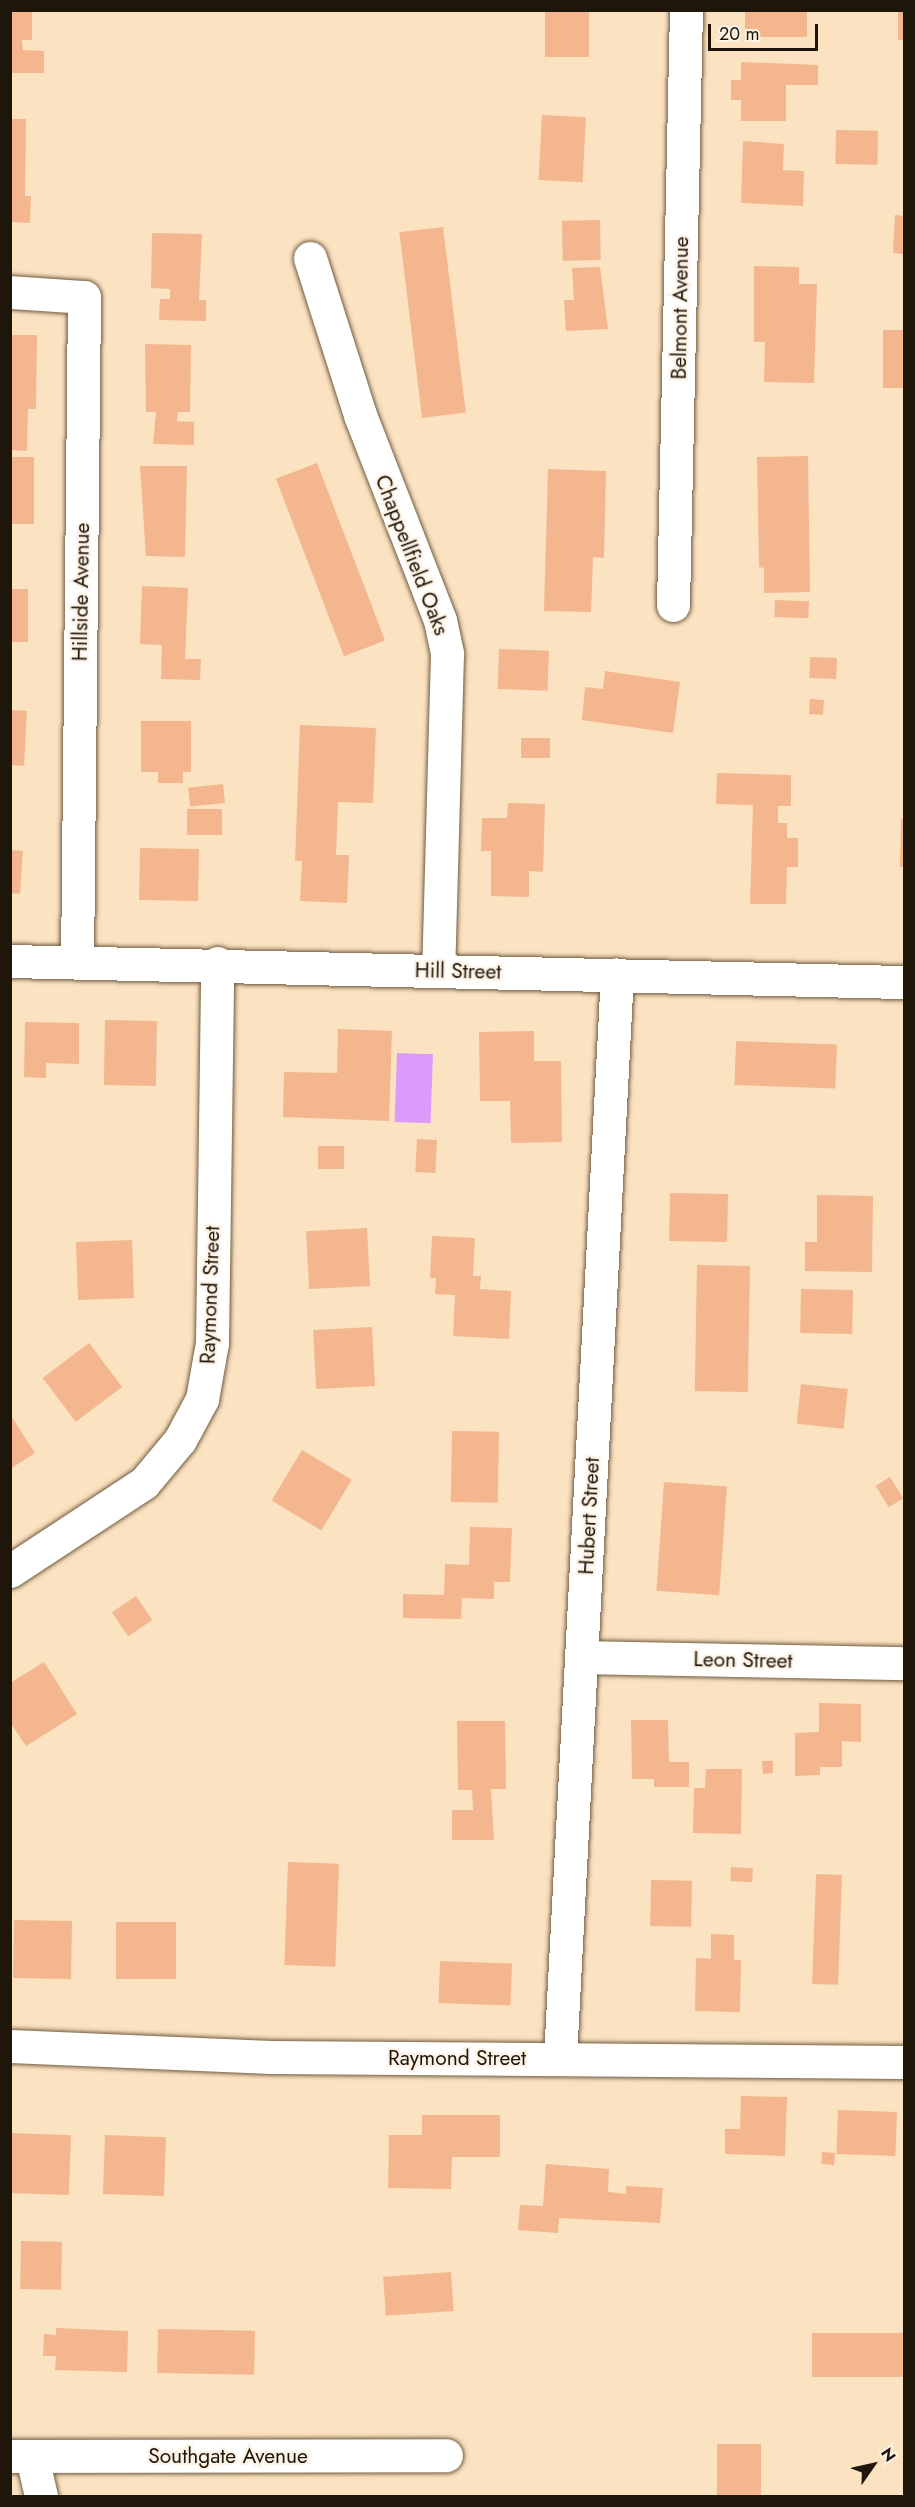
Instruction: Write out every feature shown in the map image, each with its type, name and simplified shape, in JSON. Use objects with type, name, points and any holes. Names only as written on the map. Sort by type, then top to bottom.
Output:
[{"type":"street","name":"Belmont Avenue","points":[[673,605],[687,10]]},
{"type":"street","name":"Chappellfield Oaks","points":[[310,258],[360,415],[440,620],[447,654],[438,970]]},
{"type":"street","name":"Hillside Avenue","points":[[10,292],[84,297],[77,962]]},
{"type":"street","name":"Hill Street","points":[[10,961],[217,963],[904,982]]},
{"type":"street","name":"Raymond Street","points":[[10,1571],[144,1483],[180,1440],[202,1399],[212,1343],[217,963]]},
{"type":"street","name":"Hubert Street","points":[[560,2058],[617,974]]},
{"type":"street","name":"Leon Street","points":[[582,1657],[904,1663]]},
{"type":"street","name":"Raymond Street","points":[[10,2046],[272,2057],[904,2062]]},
{"type":"street","name":"Southgate Avenue","points":[[21,2456],[446,2455]]},
{"type":"street","points":[[21,2456],[41,2496]]},
{"type":"shaded area","points":[[397,1053],[433,1054],[431,1123],[395,1122]]},
{"type":"building","points":[[10,10],[32,10],[32,40],[22,40],[23,50],[44,51],[44,73],[10,73]]},
{"type":"building","points":[[545,10],[589,10],[589,57],[545,57]]},
{"type":"building","points":[[745,10],[807,10],[807,37],[745,37]]},
{"type":"building","points":[[898,10],[904,10],[904,40],[898,40]]},
{"type":"building","points":[[741,62],[818,65],[818,85],[786,85],[786,121],[741,121],[741,100],[731,100],[731,80],[741,80]]},
{"type":"building","points":[[542,115],[586,117],[583,182],[539,180]]},
{"type":"building","points":[[10,119],[26,119],[25,196],[31,196],[30,223],[10,222]]},
{"type":"building","points":[[836,130],[878,131],[877,165],[835,164]]},
{"type":"building","points":[[743,141],[784,144],[783,170],[804,171],[803,206],[741,203]]},
{"type":"building","points":[[895,215],[904,216],[904,254],[893,253]]},
{"type":"building","points":[[600,220],[601,260],[563,261],[562,221]]},
{"type":"building","points":[[443,227],[466,413],[422,418],[399,232]]},
{"type":"building","points":[[152,233],[202,234],[199,300],[206,300],[206,321],[159,320],[160,299],[170,299],[170,289],[151,288]]},
{"type":"building","points":[[754,266],[799,267],[799,284],[817,284],[814,383],[764,382],[765,342],[754,342]]},
{"type":"building","points":[[600,267],[608,329],[566,331],[564,300],[574,300],[572,268]]},
{"type":"building","points":[[883,330],[904,330],[904,388],[883,388]]},
{"type":"building","points":[[10,335],[37,335],[36,409],[28,409],[27,451],[10,450]]},
{"type":"building","points":[[145,344],[191,345],[190,412],[178,412],[177,421],[194,422],[194,445],[153,444],[156,412],[146,412]]},
{"type":"building","points":[[808,456],[810,592],[764,593],[764,568],[759,567],[757,457]]},
{"type":"building","points":[[10,457],[34,457],[34,524],[10,524]]},
{"type":"building","points":[[317,463],[385,640],[344,656],[276,479]]},
{"type":"building","points":[[140,466],[187,466],[185,557],[146,556]]},
{"type":"building","points":[[548,469],[606,471],[604,558],[593,557],[591,612],[544,611]]},
{"type":"building","points":[[142,586],[188,588],[185,659],[201,659],[200,680],[161,679],[162,645],[140,644]]},
{"type":"building","points":[[10,589],[28,589],[28,642],[10,642]]},
{"type":"building","points":[[775,600],[809,601],[808,618],[774,617]]},
{"type":"building","points":[[499,649],[549,651],[548,691],[498,689]]},
{"type":"building","points":[[810,657],[837,658],[836,679],[809,678]]},
{"type":"building","points":[[605,671],[680,682],[673,733],[582,720],[585,687],[603,689]]},
{"type":"building","points":[[810,699],[824,700],[823,715],[809,714]]},
{"type":"building","points":[[10,710],[27,711],[24,766],[10,765]]},
{"type":"building","points":[[141,721],[191,721],[191,772],[183,772],[183,783],[158,783],[158,772],[141,772]]},
{"type":"building","points":[[300,725],[376,728],[373,803],[338,802],[336,855],[349,855],[347,903],[300,901],[302,861],[295,861]]},
{"type":"building","points":[[521,738],[550,738],[550,758],[521,758]]},
{"type":"building","points":[[717,773],[791,775],[791,806],[778,806],[778,823],[787,823],[787,838],[798,838],[798,867],[787,867],[786,904],[750,904],[753,805],[716,804]]},
{"type":"building","points":[[223,784],[225,803],[190,807],[188,788]]},
{"type":"building","points":[[508,803],[545,804],[543,872],[529,871],[529,897],[491,896],[491,851],[481,851],[482,818],[507,818]]},
{"type":"building","points":[[187,809],[222,809],[222,835],[187,835]]},
{"type":"building","points":[[901,819],[904,819],[904,867],[900,867]]},
{"type":"building","points":[[140,848],[199,849],[198,901],[139,900]]},
{"type":"building","points":[[10,850],[23,851],[20,894],[10,893]]},
{"type":"building","points":[[105,1020],[157,1021],[156,1086],[104,1085]]},
{"type":"building","points":[[25,1022],[79,1023],[79,1064],[46,1063],[46,1078],[24,1077]]},
{"type":"building","points":[[338,1029],[392,1031],[389,1121],[283,1117],[284,1072],[337,1073]]},
{"type":"building","points":[[534,1031],[534,1061],[561,1061],[562,1142],[511,1143],[510,1101],[480,1101],[479,1032]]},
{"type":"building","points":[[736,1041],[837,1045],[835,1088],[734,1085]]},
{"type":"building","points":[[417,1139],[437,1140],[435,1173],[415,1172]]},
{"type":"building","points":[[318,1146],[344,1146],[344,1169],[318,1169]]},
{"type":"building","points":[[670,1193],[728,1194],[727,1242],[669,1241]]},
{"type":"building","points":[[817,1195],[873,1196],[872,1272],[805,1271],[805,1242],[817,1242]]},
{"type":"building","points":[[367,1228],[370,1286],[309,1289],[306,1231]]},
{"type":"building","points":[[432,1236],[475,1238],[473,1276],[481,1276],[480,1289],[511,1291],[509,1339],[453,1336],[455,1295],[435,1294],[436,1278],[430,1278]]},
{"type":"building","points":[[132,1240],[134,1298],[78,1300],[76,1242]]},
{"type":"building","points":[[697,1265],[750,1266],[748,1392],[695,1391]]},
{"type":"building","points":[[801,1289],[853,1290],[852,1334],[800,1333]]},
{"type":"building","points":[[372,1327],[375,1386],[316,1389],[313,1330]]},
{"type":"building","points":[[89,1343],[122,1387],[76,1422],[43,1378]]},
{"type":"building","points":[[801,1384],[848,1389],[844,1429],[797,1424]]},
{"type":"building","points":[[10,1414],[35,1453],[10,1469]]},
{"type":"building","points":[[452,1431],[499,1432],[498,1503],[451,1502]]},
{"type":"building","points":[[302,1450],[352,1480],[321,1530],[272,1501]]},
{"type":"building","points":[[890,1477],[903,1498],[889,1507],[876,1486]]},
{"type":"building","points":[[664,1482],[727,1486],[719,1595],[656,1591]]},
{"type":"building","points":[[470,1527],[512,1528],[510,1582],[494,1582],[494,1599],[462,1598],[461,1619],[403,1618],[403,1594],[444,1595],[445,1564],[469,1565]]},
{"type":"building","points":[[136,1596],[152,1620],[128,1636],[112,1612]]},
{"type":"building","points":[[44,1662],[77,1714],[26,1746],[10,1722],[10,1683]]},
{"type":"building","points":[[819,1703],[861,1704],[861,1742],[842,1741],[842,1767],[820,1767],[820,1775],[795,1776],[795,1733],[819,1732]]},
{"type":"building","points":[[631,1720],[668,1720],[669,1762],[689,1762],[689,1787],[654,1787],[654,1779],[632,1779]]},
{"type":"building","points":[[457,1721],[505,1721],[506,1789],[491,1789],[494,1840],[452,1840],[452,1810],[473,1810],[472,1790],[458,1790]]},
{"type":"building","points":[[762,1761],[773,1761],[773,1773],[763,1774]]},
{"type":"building","points":[[706,1769],[742,1769],[741,1834],[693,1833],[694,1788],[705,1788]]},
{"type":"building","points":[[288,1862],[339,1864],[335,1967],[284,1965]]},
{"type":"building","points":[[731,1867],[753,1868],[752,1882],[730,1881]]},
{"type":"building","points":[[816,1874],[842,1875],[838,1985],[812,1984]]},
{"type":"building","points":[[651,1880],[692,1881],[691,1927],[650,1926]]},
{"type":"building","points":[[14,1920],[72,1921],[71,1979],[13,1978]]},
{"type":"building","points":[[116,1922],[176,1922],[176,1979],[116,1979]]},
{"type":"building","points":[[711,1934],[734,1935],[734,1960],[741,1960],[740,2012],[695,2011],[696,1958],[711,1959]]},
{"type":"building","points":[[440,1961],[512,1964],[510,2005],[439,2003]]},
{"type":"building","points":[[741,2096],[787,2097],[785,2156],[725,2154],[725,2129],[740,2129]]},
{"type":"building","points":[[838,2110],[897,2112],[895,2156],[836,2154]]},
{"type":"building","points":[[422,2115],[500,2115],[500,2157],[452,2157],[451,2189],[388,2188],[389,2135],[422,2135]]},
{"type":"building","points":[[10,2133],[71,2135],[69,2195],[10,2193]]},
{"type":"building","points":[[105,2135],[166,2137],[164,2196],[103,2194]]},
{"type":"building","points":[[822,2152],[835,2153],[834,2165],[821,2164]]},
{"type":"building","points":[[546,2164],[609,2169],[608,2192],[626,2194],[626,2186],[663,2188],[660,2223],[559,2218],[558,2233],[518,2230],[520,2205],[543,2206]]},
{"type":"building","points":[[21,2241],[62,2242],[61,2290],[20,2289]]},
{"type":"building","points":[[451,2272],[454,2311],[386,2316],[383,2277]]},
{"type":"building","points":[[56,2328],[128,2331],[127,2372],[55,2370],[56,2356],[43,2356],[44,2334],[56,2335]]},
{"type":"building","points":[[158,2329],[255,2331],[254,2375],[157,2373]]},
{"type":"building","points":[[812,2333],[904,2333],[904,2377],[812,2377]]},
{"type":"building","points":[[717,2444],[761,2444],[761,2496],[717,2496]]}]
